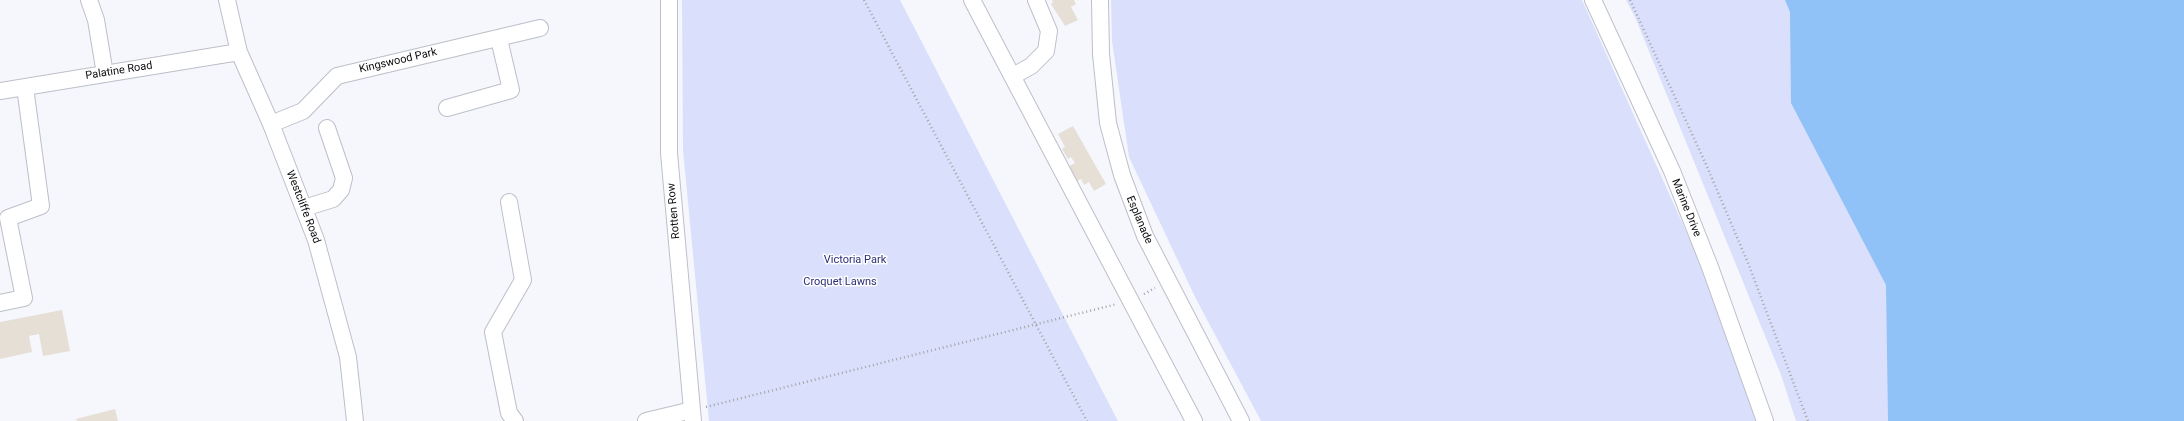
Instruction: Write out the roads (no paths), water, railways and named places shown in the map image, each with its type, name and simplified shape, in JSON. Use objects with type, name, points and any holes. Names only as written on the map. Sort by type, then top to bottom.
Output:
[{"type":"street","points":[[89,0],[96,20],[104,74]]},
{"type":"street","name":"Westcliffe Road","points":[[227,0],[239,52],[271,124],[316,240],[348,358],[355,421]]},
{"type":"street","name":"Rotten Row","points":[[669,0],[669,152],[692,416]]},
{"type":"street","points":[[972,0],[1194,421]]},
{"type":"street","points":[[1013,76],[1031,66],[1046,51],[1049,31],[1036,0]]},
{"type":"street","name":"Esplanade","points":[[1100,0],[1100,54],[1108,123],[1122,176],[1145,236],[1241,421]]},
{"type":"street","name":"Marine Drive","points":[[1593,0],[1672,171],[1710,267],[1765,421]]},
{"type":"street","name":"Kingswood Park","points":[[271,124],[303,111],[337,76],[396,61],[499,39],[540,28]]},
{"type":"street","points":[[447,108],[511,90],[499,39]]},
{"type":"street","name":"Palatine Road","points":[[0,91],[239,52]]},
{"type":"street","points":[[0,303],[24,298],[8,218],[41,206],[25,87]]},
{"type":"street","points":[[304,208],[333,199],[341,190],[344,178],[328,128]]},
{"type":"street","points":[[509,202],[523,280],[493,332],[509,413],[515,421]]},
{"type":"street","points":[[646,421],[692,416]]},
{"type":"water","points":[[1785,0],[2184,0],[2184,421],[1888,421],[1886,285],[1791,103],[1790,12]]},
{"type":"park label","name":"Victoria Park","points":[[855,260]]},
{"type":"park label","name":"Croquet Lawns","points":[[840,282]]}]
